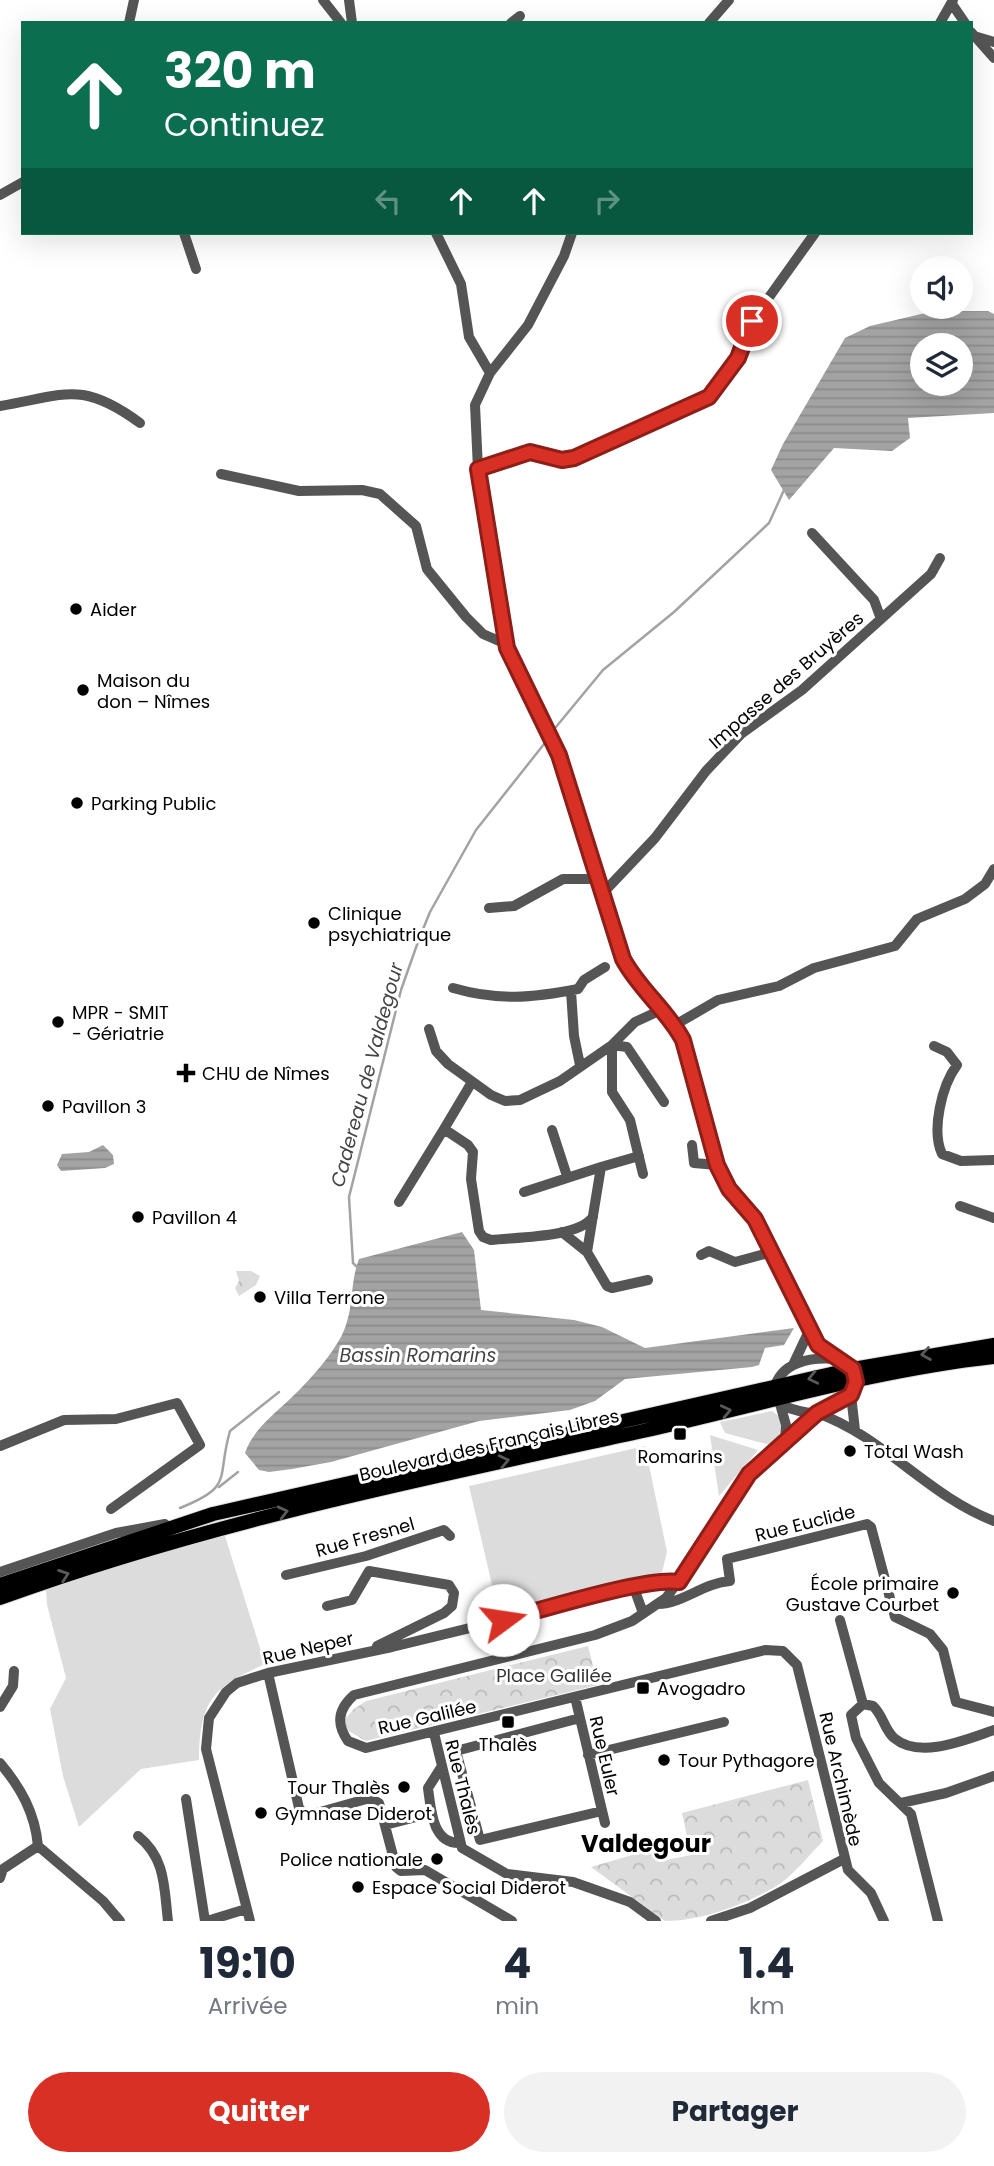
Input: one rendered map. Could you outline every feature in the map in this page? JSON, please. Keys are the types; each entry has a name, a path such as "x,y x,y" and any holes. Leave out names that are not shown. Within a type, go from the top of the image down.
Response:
{"main road":[{"name":"Boulevard des Français Libres","path":"853,1382 994,1345"},
{"name":"Boulevard des Français Libres","path":"0,1585 213,1514 853,1382 994,1357"},
{"name":"Boulevard des Français Libres","path":"0,1598 113,1558 200,1533 777,1398"}],"street":[{"path":"129,21 134,0"},
{"path":"323,0 339,21"},
{"path":"349,0 352,21"},
{"path":"711,21 729,0"},
{"path":"941,21 952,2 964,21"},
{"path":"973,34 994,42"},
{"path":"973,34 994,58"},
{"path":"0,195 21,183"},
{"path":"185,235 196,269"},
{"path":"437,235 461,284 469,337 490,373"},
{"path":"571,235 564,256 528,325 490,373 475,405 478,469 506,627 503,643 551,735 623,959 631,975 675,1025 690,1057 717,1165 729,1189 755,1219 809,1331 818,1345 835,1359 853,1382 855,1430"},
{"path":"478,469 530,452 562,460 574,458 709,397 738,358 752,321 814,235"},
{"path":"0,406 69,392 92,395 140,423"},
{"path":"221,474 299,491 362,490 380,494 416,526 427,569 466,617 483,634 503,643"},
{"path":"812,533 874,600 881,619"},
{"name":"Impasse des Bruyères","path":"603,894 655,838 706,771 741,734 802,691 931,574 940,558"},
{"path":"675,1025 718,1000 779,986 814,968 895,946 917,919 965,899 985,884 994,869"},
{"path":"489,908 514,906 563,879 597,879"},
{"path":"453,988 502,999 570,991 578,989 584,980 605,967"},
{"path":"570,991 573,1036 580,1065"},
{"path":"429,1029 436,1051 448,1064 505,1101 520,1100 560,1081 612,1045 635,1022 661,1010"},
{"path":"612,1045 626,1046 664,1102"},
{"path":"612,1045 612,1092 630,1120 643,1174"},
{"path":"934,1046 947,1052 957,1065 947,1084 940,1120 937,1138 942,1154 961,1161 994,1160"},
{"path":"399,1202 472,1082"},
{"path":"444,1129 468,1145 472,1152 471,1179 479,1231 484,1237 491,1240 562,1232 583,1227 593,1217"},
{"path":"552,1130 567,1176"},
{"path":"692,1145 694,1163 717,1165"},
{"path":"524,1192 567,1176 639,1156"},
{"path":"587,1252 601,1167"},
{"path":"960,1206 994,1218"},
{"path":"562,1232 587,1252 607,1286 612,1288 648,1280"},
{"path":"701,1255 709,1251 735,1262 772,1252"},
{"path":"785,1439 786,1425 777,1398 809,1331"},
{"path":"793,1365 811,1359 835,1359"},
{"path":"679,1582 749,1474 785,1439 853,1382"},
{"path":"777,1398 855,1430 950,1500 994,1521"},
{"path":"0,1446 64,1420 116,1419 177,1403 200,1445 111,1509"},
{"path":"0,1572 116,1533 213,1514"},
{"name":"Rue Euclide","path":"657,1604 671,1604 714,1582 730,1581 727,1559 867,1524 871,1527 895,1617 930,1634 943,1650 956,1702 994,1712"},
{"name":"Rue Fresnel","path":"286,1575 366,1556 444,1530 450,1536"},
{"path":"327,1606 352,1601 369,1571 366,1556"},
{"path":"367,1651 444,1613 452,1606 454,1593 449,1585 369,1571"},
{"name":"Rue Neper","path":"250,1921 206,1749 206,1727 213,1708 237,1683 268,1673 634,1588 670,1581 679,1582"},
{"name":"Rue Galilée","path":"679,1582 657,1604 595,1636 354,1695 340,1711 343,1734 356,1746 366,1748 765,1650 783,1651"},
{"path":"634,1588 643,1613"},
{"path":"840,1620 863,1704 880,1712 894,1738 914,1746 938,1746 994,1730"},
{"name":"Rue Archimède","path":"711,1921 750,1908 844,1858 797,1665 783,1651"},
{"path":"0,1707 13,1686 13,1671"},
{"path":"268,1673 299,1808 306,1815 370,1798 380,1803 396,1867 401,1871 425,1870 512,1921"},
{"name":"Rue Euler","path":"575,1697 605,1823"},
{"name":"Rue Archimède","path":"863,1704 851,1715 856,1738 879,1783 901,1803"},
{"path":"580,1718 456,1751 480,1840 602,1811"},
{"path":"588,1755 724,1722"},
{"name":"Rue Thalès","path":"434,1733 459,1843 507,1874 573,1882 630,1902 656,1921"},
{"path":"0,1763 22,1789 36,1829 38,1846 103,1901 120,1921"},
{"path":"442,1766 428,1788 432,1813 438,1834 451,1843 459,1843"},
{"path":"938,1921 911,1814 901,1803 946,1793 994,1776"},
{"path":"186,1799 206,1921 246,1909"},
{"path":"385,1825 432,1813"},
{"path":"138,1836 151,1846 162,1866 168,1921"},
{"path":"1,1872 38,1846"},
{"path":"844,1858 848,1870 880,1907 884,1921"}],"green space":[{"path":"236,1271 251,1271 260,1276 256,1285 239,1296 235,1288 239,1281"},
{"path":"772,1411 781,1418 781,1422 778,1437 770,1445 725,1433 720,1422"},
{"path":"710,1435 758,1450 719,1496"},
{"path":"645,1446 667,1552 662,1572 499,1615 469,1486"},
{"path":"225,1536 265,1664 232,1681 212,1698 202,1723 199,1760 141,1769 79,1827 63,1776 50,1709 66,1678 47,1605 46,1589 176,1547"},
{"name":"Place Galilée","path":"588,1646 598,1685 366,1741 347,1730 345,1719 366,1701"},
{"path":"808,1780 823,1841 782,1882 736,1906 693,1918 665,1921 591,1867 663,1846 666,1860 691,1855 682,1813"}],"water":[{"path":"973,311 988,311 994,314 994,413 908,418 910,438 892,451 834,448 789,500 771,470 783,444 845,338 870,326 910,317 910,319 973,319"},
{"path":"103,1145 113,1155 114,1164 105,1168 61,1171 57,1165 62,1154 89,1152"},
{"name":"Bassin Romarins","path":"462,1232 474,1250 481,1310 574,1320 602,1327 645,1348 794,1328 784,1345 765,1348 759,1365 752,1367 625,1379 595,1401 570,1410 479,1421 331,1462 269,1472 259,1470 245,1453 249,1444 266,1422 313,1376 341,1337 348,1317 359,1259"}],"waterway":[{"name":"Cadereau de Valdegour","path":"551,733 603,670 674,612 769,523 784,490"},
{"name":"Cadereau de Valdegour","path":"359,1269 353,1263 349,1197 401,990 419,939 430,912 476,830 548,739"},
{"name":"Cadereau de Valdegour","path":"180,1508 216,1487 223,1471 230,1431 279,1392"},
{"name":"Cadereau de Valdegour","path":"219,1487 238,1472"}],"place":[{"name":"Aider","path":"76,609"},
{"name":"Maison du don – Nîmes","path":"83,690"},
{"name":"Parking Public","path":"77,803"},
{"name":"Clinique psychiatrique","path":"314,923"},
{"name":"MPR - SMIT - Gériatrie","path":"58,1022"},
{"name":"CHU de Nîmes","path":"186,1073"},
{"name":"Pavillon 3","path":"48,1106"},
{"name":"Pavillon 4","path":"138,1217"},
{"name":"Villa Terrone","path":"260,1297"},
{"name":"Romarins","path":"680,1434"},
{"name":"Total Wash","path":"850,1451"},
{"name":"École primaire Gustave Courbet","path":"953,1593"},
{"name":"Avogadro","path":"643,1688"},
{"name":"Thalès","path":"508,1722"},
{"name":"Tour Pythagore","path":"664,1760"},
{"name":"Tour Thalès","path":"404,1787"},
{"name":"Gymnase Diderot","path":"261,1813"},
{"name":"Police nationale","path":"437,1859"},
{"name":"Espace Social Diderot","path":"358,1887"}],"district":[{"name":"Valdegour","path":"646,1843"}],"route":[{"path":"503,1620 634,1588 670,1581 679,1582 749,1474 817,1413 851,1395 856,1382 853,1369 818,1345 755,1219 729,1189 717,1165 690,1057 683,1040 675,1025 631,975 623,959 559,755 534,698 513,664 507,648 506,627 492,562 478,469 530,452 562,460 574,458 691,408 709,397 727,374 738,358 752,321"}]}
